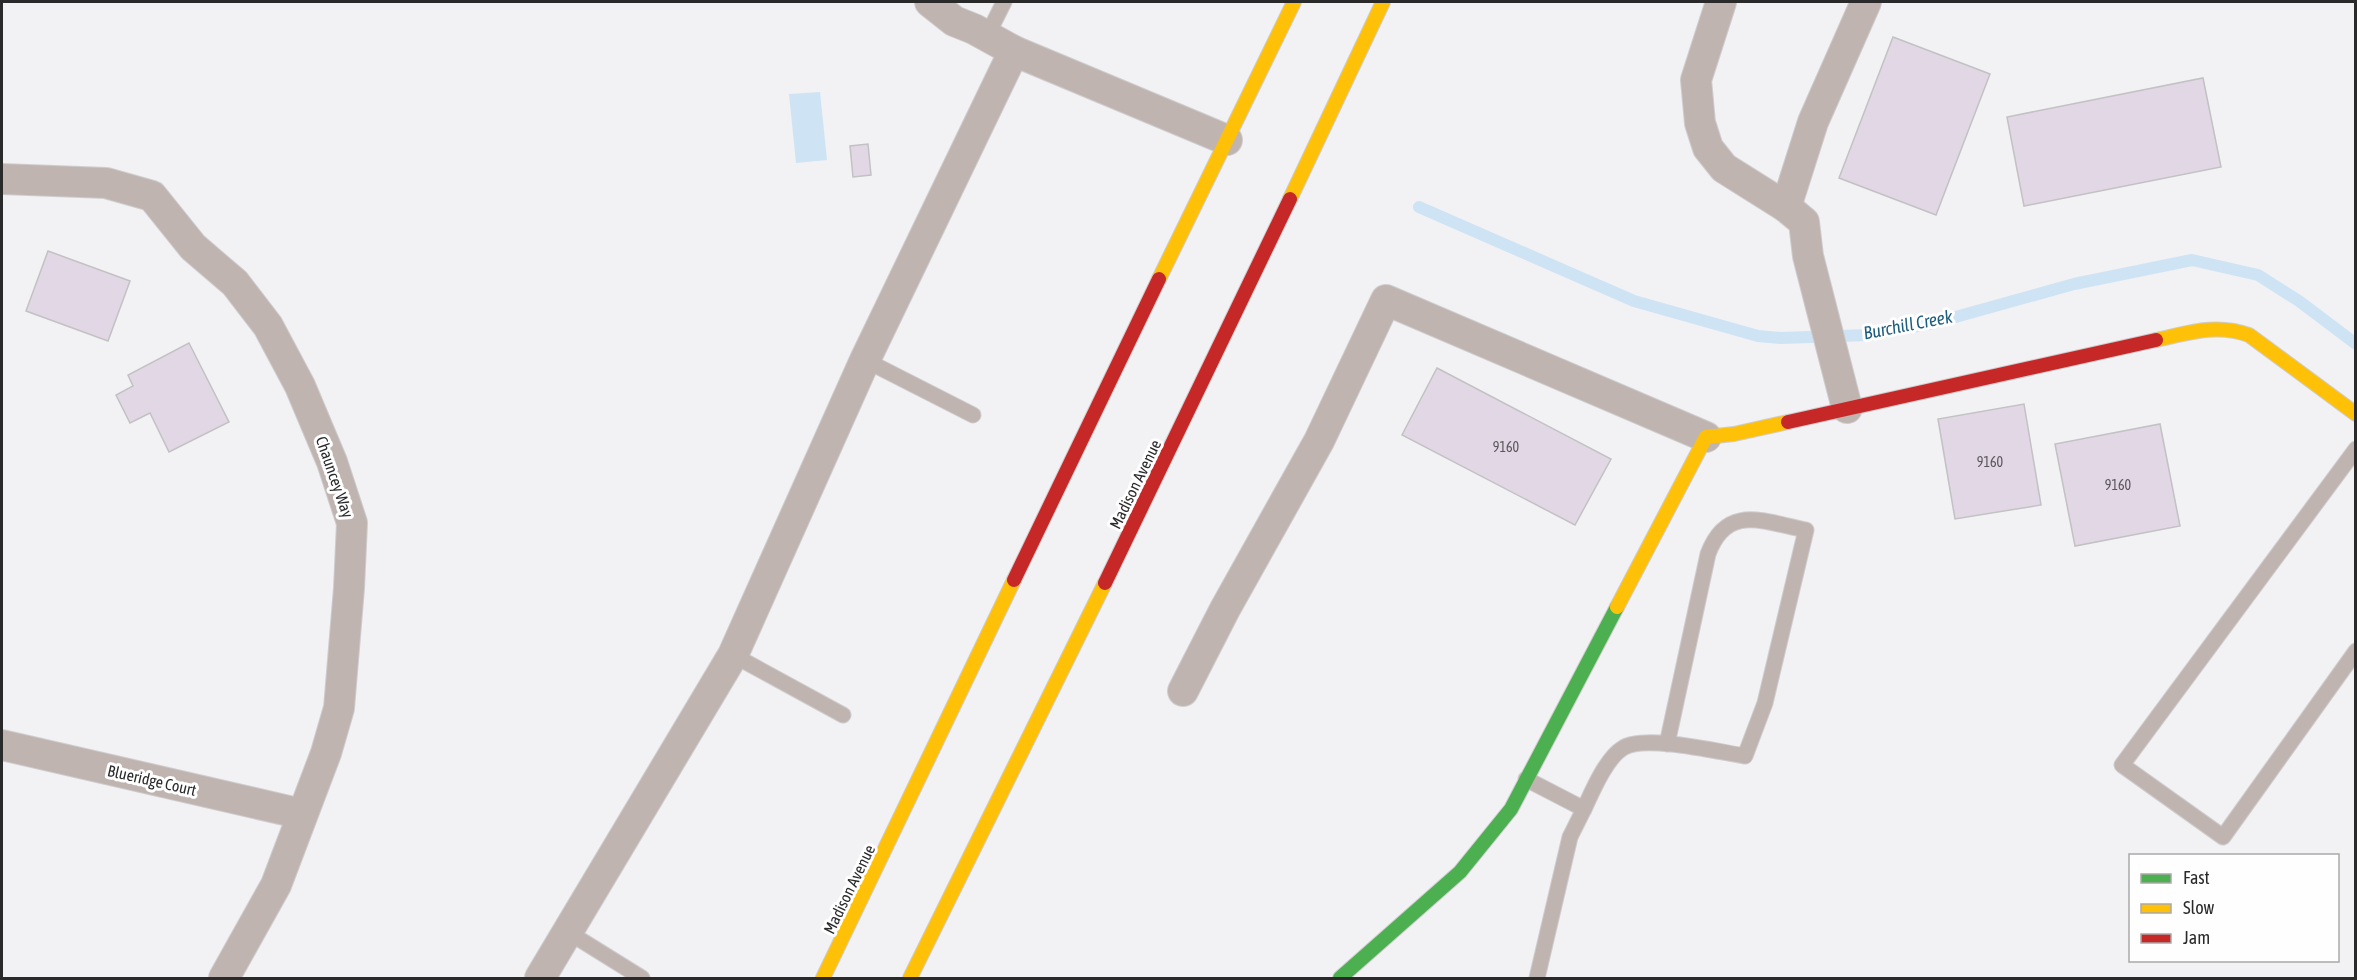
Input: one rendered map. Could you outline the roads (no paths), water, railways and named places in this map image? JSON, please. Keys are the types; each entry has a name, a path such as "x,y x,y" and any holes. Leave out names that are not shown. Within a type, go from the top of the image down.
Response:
{"main road":[{"name":"Madison Avenue","path":"823,978 1294,2"},
{"name":"Madison Avenue","path":"910,978 1167,456 1383,2"},
{"path":"1340,978 1460,872 1511,810 1706,437 1734,434 2211,328 2233,329 2249,335 2355,414"}],"street":[{"path":"930,2 954,21 1014,51 1227,140"},
{"path":"1721,2 1696,80 1700,123 1708,148 1724,168 1786,207 1804,222 1808,256 1847,408"},
{"path":"1786,207 1813,123 1866,2"},
{"path":"540,978 733,654 866,360 1014,51"},
{"name":"Chauncey Way","path":"2,179 106,183 152,196 193,247 235,283 268,326 300,386 332,462 352,523 339,708 326,753 276,885 224,978"},
{"path":"1183,691 1225,609 1319,441 1386,300 1706,437"},
{"name":"Blueridge Court","path":"2,745 302,814"}],"lane":[{"path":"987,36 1004,2"},
{"path":"866,360 973,415"},
{"path":"2355,449 2122,765 2223,837 2355,651"},
{"path":"1537,978 1570,837 1611,760 1623,747 1644,742 1745,756 1765,703 1806,530 1750,519 1725,526 1713,539 1666,744"},
{"path":"733,654 843,715"},
{"path":"1527,780 1584,809"},
{"path":"568,932 642,978"}],"water":[{"path":"820,92 827,160 796,163 789,94"}],"waterway":[{"name":"Burchill Creek","path":"1419,207 1634,301 1758,336 1781,338 1868,335 1934,323 2074,284 2192,260 2258,275 2299,301 2356,344"}]}
